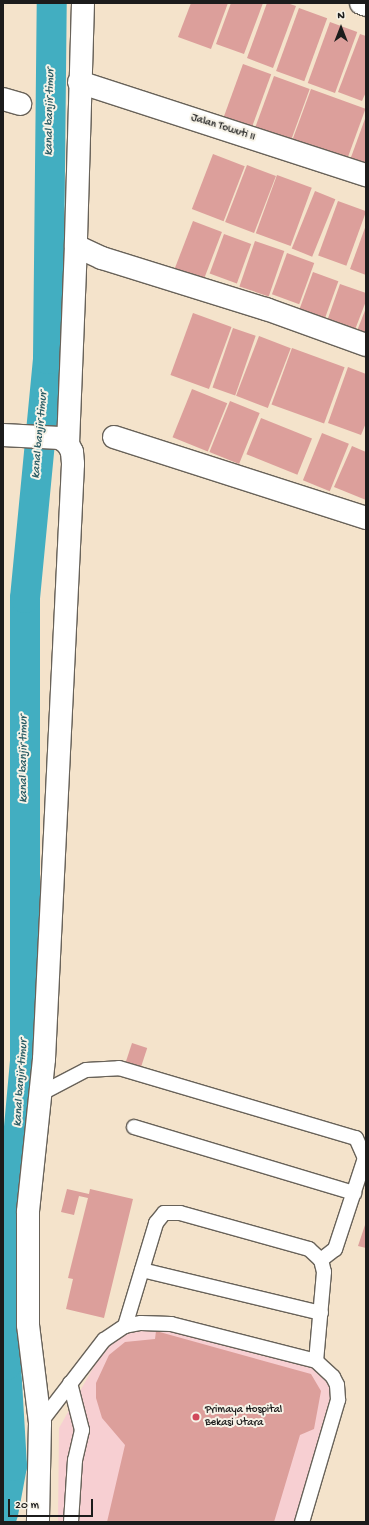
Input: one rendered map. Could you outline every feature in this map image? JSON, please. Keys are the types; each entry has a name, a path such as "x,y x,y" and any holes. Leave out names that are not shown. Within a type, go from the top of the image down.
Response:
{"street":[{"path":"38,1522 40,1423 28,1325 28,1212 40,1094 73,490 72,452 64,441 76,246 83,3"},
{"path":"361,3 366,5"},
{"name":"Jalan Towuti II","path":"80,82 366,175"},
{"path":"76,246 102,258 266,309 366,345"},
{"path":"3,435 64,441"},
{"path":"114,437 366,518"}],"lane":[{"path":"40,1094 86,1070 119,1068 356,1138 365,1158 335,1248 321,1260"},
{"path":"134,1127 354,1193"},
{"path":"125,1326 156,1223 164,1213 180,1213 309,1249 321,1260 324,1272 316,1361"},
{"path":"142,1270 321,1313"},
{"path":"40,1423 104,1340 125,1326 141,1323 171,1324 316,1361 333,1377 337,1384 338,1400 302,1522"},
{"path":"70,1383 82,1430 75,1460 71,1522"}],"shaded area":[{"name":"Primaya Hospital Bekasi Utara","path":"140,1327 170,1329 315,1366 327,1381 331,1392 330,1406 294,1522 58,1522 59,1428 105,1347 124,1332"}],"building":[{"path":"191,3 228,3 211,49 178,37"},
{"path":"231,3 263,3 244,54 216,44"},
{"path":"267,3 287,3 296,6 273,68 247,58"},
{"path":"299,8 327,18 304,81 276,71"},
{"path":"330,22 357,32 335,93 308,83"},
{"path":"360,34 366,36 366,92 362,101 338,92"},
{"path":"243,64 271,74 251,130 223,119"},
{"path":"274,76 310,89 291,142 255,129"},
{"path":"311,89 366,109 346,161 292,142"},
{"path":"366,116 366,166 350,160"},
{"path":"213,154 245,166 224,221 192,209"},
{"path":"247,165 276,176 254,233 225,222"},
{"path":"277,175 312,188 291,246 256,233"},
{"path":"315,191 335,199 312,257 292,248"},
{"path":"338,201 366,211 346,266 318,256"},
{"path":"193,221 222,232 203,281 174,270"},
{"path":"366,225 366,275 350,269"},
{"path":"224,234 251,244 237,283 210,273"},
{"path":"255,241 284,251 269,296 239,286"},
{"path":"287,253 314,263 299,304 272,294"},
{"path":"313,272 338,281 324,322 298,312"},
{"path":"340,284 366,293 366,301 353,335 326,324"},
{"path":"366,308 366,340 355,336"},
{"path":"193,313 232,327 209,389 170,375"},
{"path":"233,328 256,336 235,395 212,388"},
{"path":"259,336 291,348 268,408 236,396"},
{"path":"292,348 345,367 324,424 271,404"},
{"path":"348,367 366,374 366,423 361,435 328,423"},
{"path":"192,389 227,403 208,451 173,437"},
{"path":"230,401 260,413 239,464 209,452"},
{"path":"261,418 312,439 297,475 246,454"},
{"path":"322,433 349,444 330,491 303,480"},
{"path":"352,446 366,452 366,500 334,487"},
{"path":"132,1043 147,1048 140,1071 125,1066"},
{"path":"67,1189 89,1194 90,1189 133,1199 104,1318 66,1309 73,1279 68,1278 88,1198 79,1196 74,1215 61,1212"},
{"path":"366,1222 366,1248 358,1246"},
{"name":"Primaya Hospital Bekasi Utara","path":"156,1331 311,1374 321,1391 314,1429 300,1435 274,1522 107,1522 125,1445 102,1418 96,1398 96,1383 109,1355 125,1342 155,1339"}],"waterway":[{"name":"kanal banjir timur","path":"3,1514 12,1466 6,1365 11,1215 25,1062 25,598 48,359 52,3"}],"place":[{"name":"Primaya Hospital Bekasi Utara","path":"196,1417"}]}
